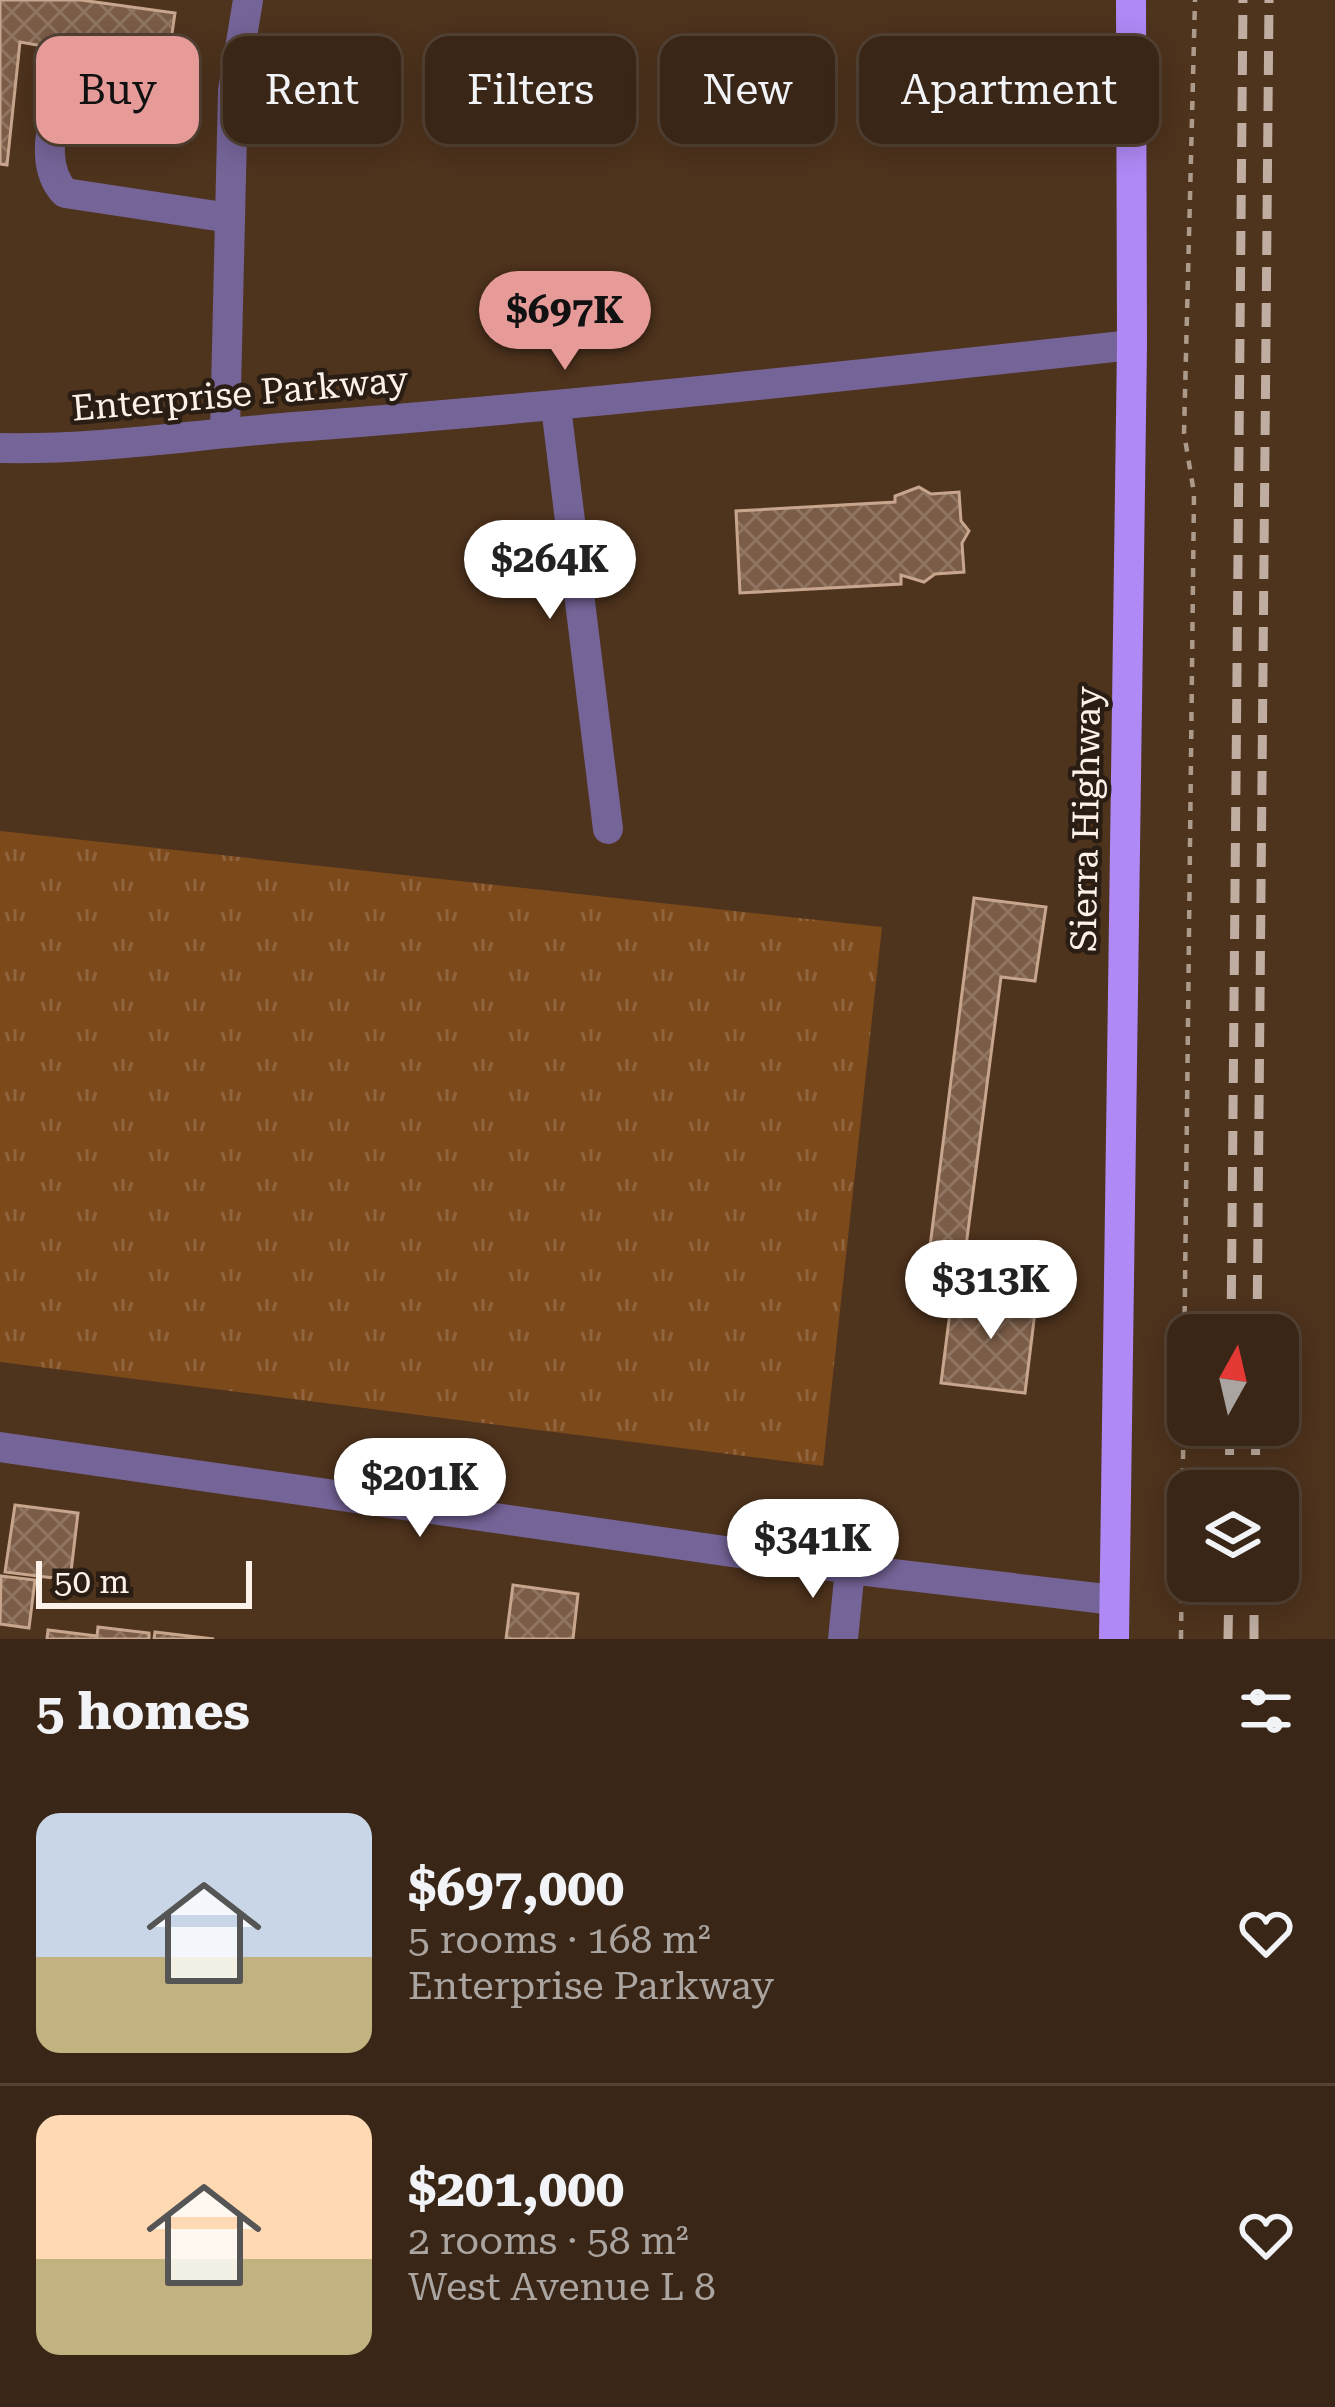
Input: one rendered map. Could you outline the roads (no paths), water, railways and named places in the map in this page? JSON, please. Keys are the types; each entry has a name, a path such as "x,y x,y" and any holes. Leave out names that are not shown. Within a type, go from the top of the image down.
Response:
{"main road":[{"name":"Sierra Highway","path":"1114,1639 1132,345 1131,0"}],"street":[{"path":"225,432 233,91 248,0"},
{"path":"53,144 50,166 65,193 230,218"},
{"name":"Enterprise Parkway","path":"0,448 94,450 225,432 556,407 1132,345"},
{"path":"556,407 608,829"},
{"path":"0,1447 850,1569 1114,1600"},
{"path":"843,1639 850,1569"}],"railway":[{"path":"1231,1314 1243,0"},
{"path":"1257,1314 1269,0"},
{"path":"1229,1470 1230,1446"},
{"path":"1255,1470 1256,1446"},
{"path":"1228,1639 1229,1602"},
{"path":"1254,1602 1254,1639"}]}
